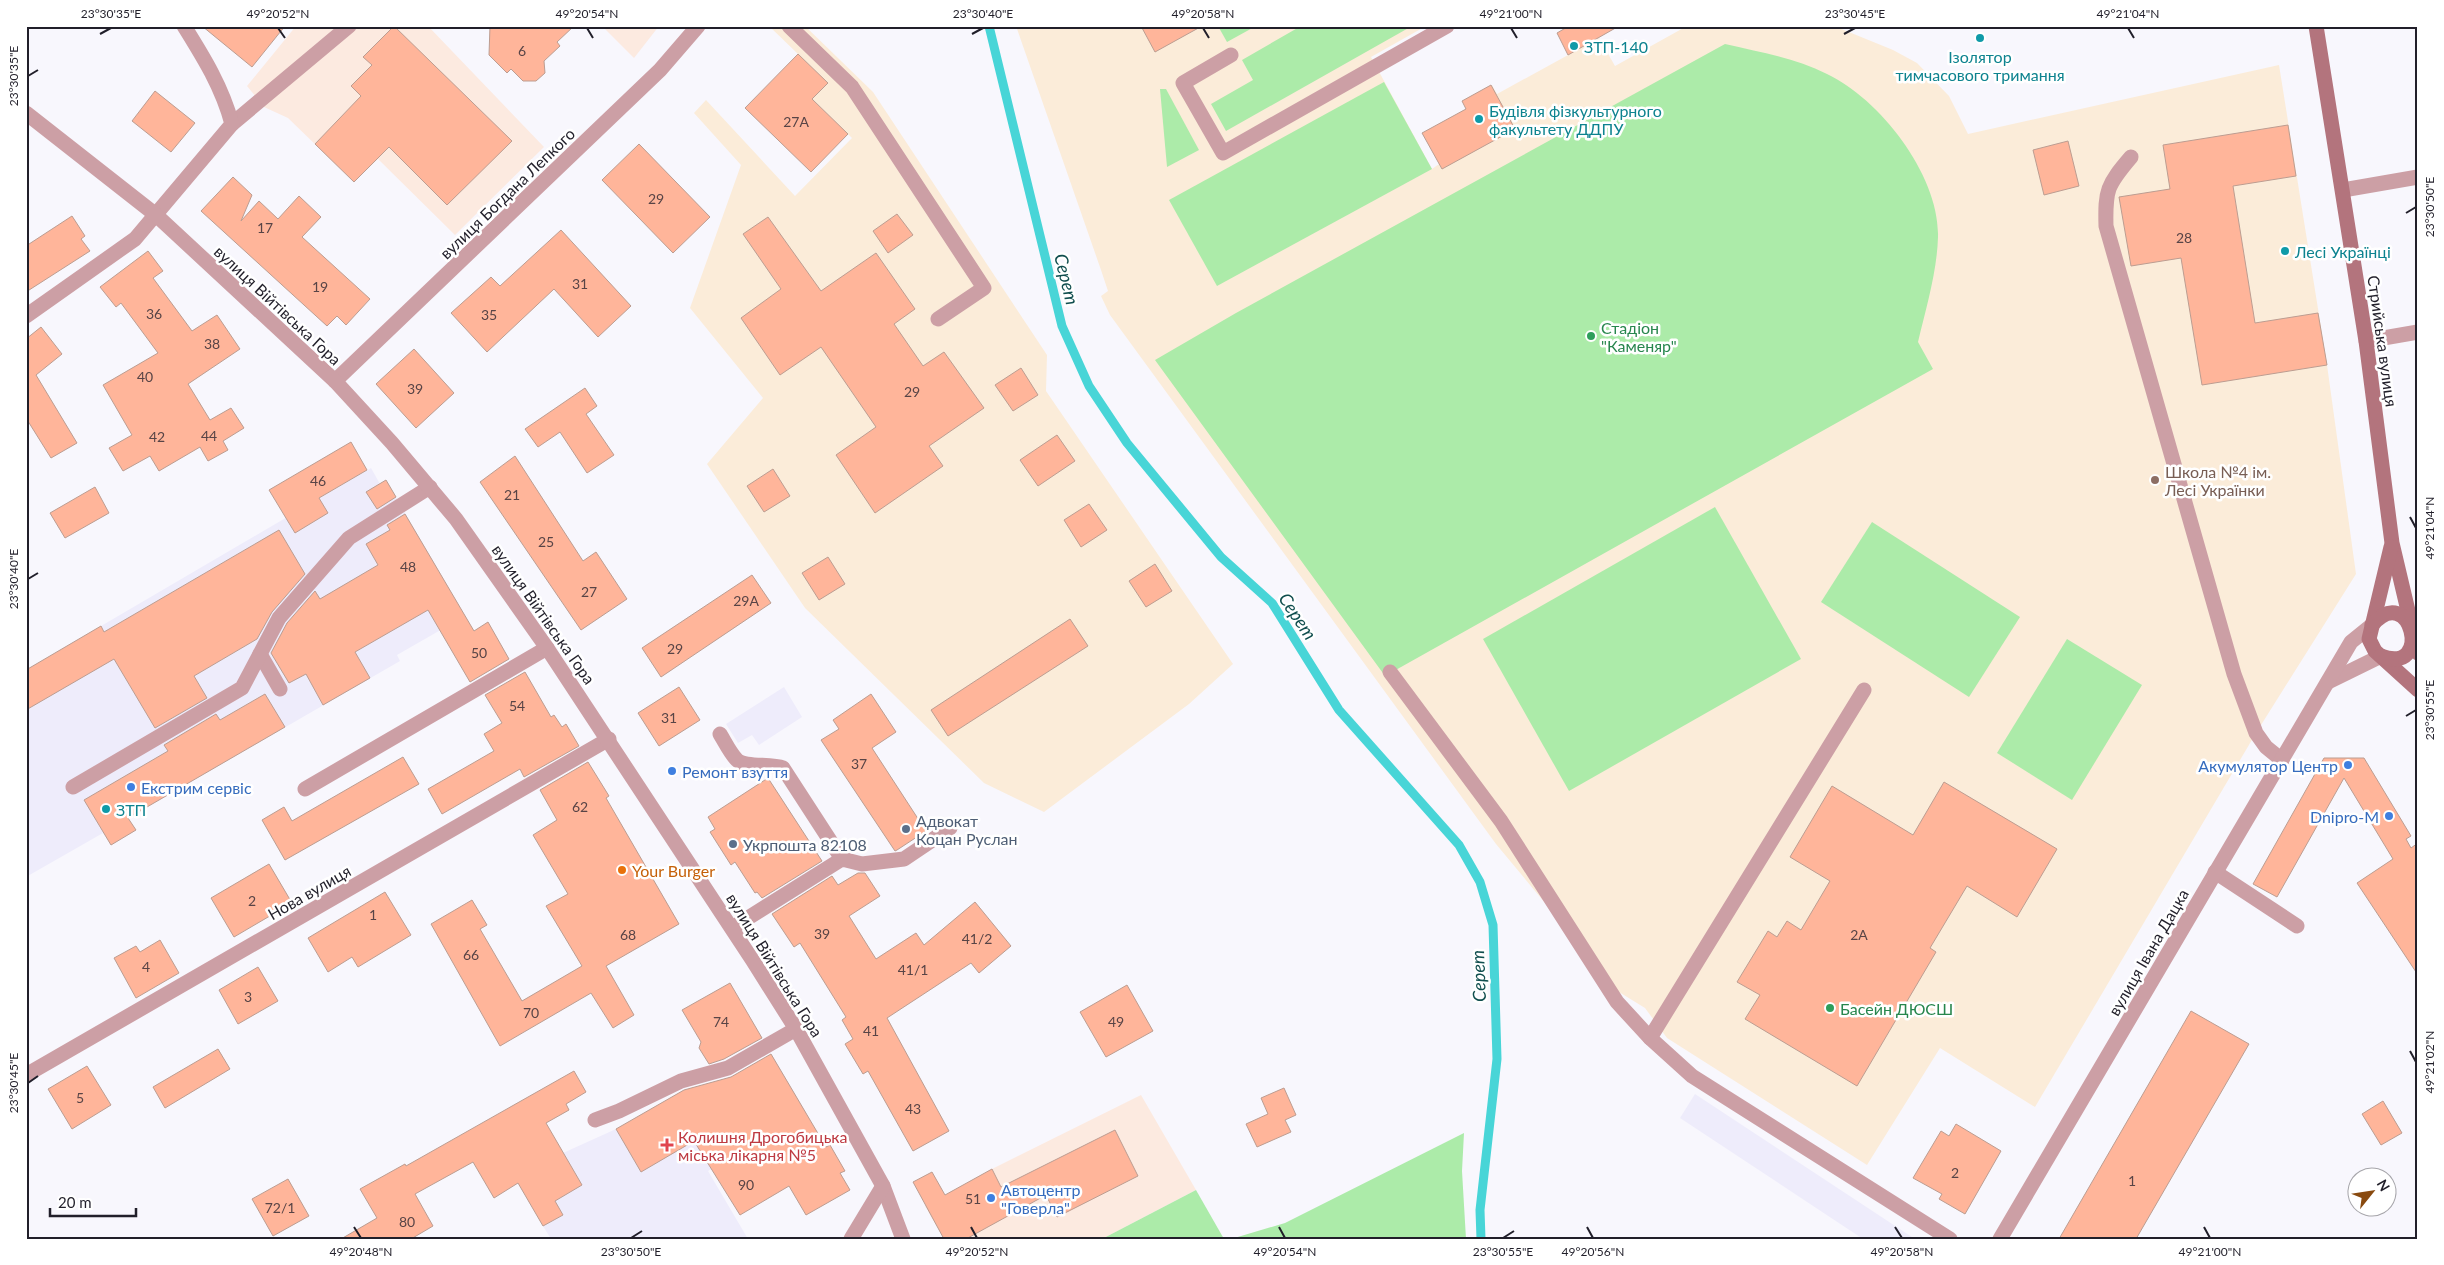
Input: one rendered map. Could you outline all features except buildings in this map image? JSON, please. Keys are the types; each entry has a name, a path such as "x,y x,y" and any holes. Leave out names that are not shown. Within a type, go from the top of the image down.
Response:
{"main road":[{"name":"Стрийська вулиця","path":"2316,26 2366,341 2392,543 2418,653"},
{"name":"Стрийська вулиця","path":"2392,543 2369,639 2375,651 2418,690"},
{"path":"2372,625 2381,616 2395,614 2406,620 2413,631 2412,643 2406,653 2394,658 2381,656"}],"street":[{"path":"184,26 213,73 224,96 232,124"},
{"path":"26,316 135,239 232,124 349,26"},
{"name":"вулиця Богдана Лепкого","path":"335,381 660,70 698,26"},
{"path":"789,26 852,87 984,288 938,319"},
{"path":"1232,55 1183,83 1222,153 1447,26"},
{"name":"вулиця Війтівська Гора","path":"26,113 156,215 335,381 392,442 430,487 492,569 547,648 732,928 796,1029 883,1186 903,1239"},
{"path":"2131,157 2113,178 2105,196 2106,226 2234,674 2256,734 2266,747 2282,760"},
{"path":"2343,190 2418,177"},
{"path":"2366,341 2418,332"},
{"path":"73,786 242,688 279,618 349,538 430,487"},
{"name":"вулиця Івана Дацка","path":"2000,1239 2352,642 2372,625"},
{"path":"304,789 547,648"},
{"path":"260,654 280,689"},
{"path":"2328,682 2381,656"},
{"path":"1390,672 1501,821 1617,1002 1650,1038 1692,1076 1950,1239"},
{"path":"1650,1038 1864,690"},
{"path":"720,734 738,761 744,764 776,765 783,768 842,859 862,864 904,859 950,828"},
{"name":"Нова вулиця","path":"26,1075 609,740"},
{"path":"732,928 842,859"},
{"path":"2215,872 2297,926"},
{"path":"595,1120 619,1111 681,1081 728,1068 796,1029"},
{"path":"851,1239 883,1186"}],"shaded area":[{"path":"296,26 428,26 544,147 455,235 378,159 354,182 288,118 264,107 247,86"},
{"path":"602,26 659,26 634,58"},
{"path":"769,26 805,26 873,92 1047,355 1046,391 1233,664 1189,704 1044,812 984,783 805,608 707,464 763,398 690,308 741,165 694,113 706,100 795,196 852,138 812,99 828,83"},
{"path":"1016,26 1426,26 1371,57 1432,169 1439,164 1423,133 1466,109 1462,101 1492,85 1497,94 1599,38 1615,66 1687,26 1832,26 1844,30 1893,50 1917,63 1949,96 1968,134 2279,65 2327,365 2356,574 2256,733 2035,1107 1940,1048 1867,1165 1667,1038 1645,1008 1619,992 1496,844 1110,315 1101,296 1108,291"},
{"path":"371,468 380,484 386,480 465,616 397,655 400,661 128,818 136,830 111,845 103,833 26,877 26,670"},
{"path":"784,687 802,717 759,745 752,735 738,743 726,724"},
{"name":"Колишня Дрогобицька міська лікарня №5","path":"772,1055 807,1114 708,1171 748,1239 551,1239 543,1226 562,1215 535,1169 563,1153 616,1129 684,1090 692,1102"},
{"path":"1695,1094 1915,1239 1863,1239 1680,1118"},
{"path":"1141,1095 1196,1190 1102,1239 944,1239 925,1206 992,1169"}],"green space":[{"path":"1218,26 1256,26 1227,42"},
{"path":"1301,26 1412,26 1226,131 1211,104 1253,80 1242,60"},
{"path":"1725,44 1815,68 1847,86 1867,101 1886,120 1918,165 1929,189 1936,214 1938,237 1931,290 1918,342 1933,369 1385,676 1155,360 1236,313"},
{"path":"1384,82 1432,169 1217,286 1169,200"},
{"path":"1160,89 1166,89 1199,150 1167,167"},
{"path":"1715,507 1801,659 1569,791 1483,639"},
{"path":"1872,522 2020,617 1969,697 1821,602"},
{"path":"2067,639 2142,685 2072,800 1997,753"},
{"path":"1464,1133 1462,1171 1466,1239 1231,1239 1285,1223"},
{"path":"1196,1190 1224,1239 1102,1239"}],"waterway":[{"name":"Серет","path":"989,26 1062,326 1089,386 1127,443 1221,557 1272,603 1339,710 1459,845 1480,882 1493,925 1497,1059 1480,1210 1481,1239"}],"place":[{"name":"Ізолятор тимчасового тримання","path":"1980,38"},
{"name":"ЗТП-140","path":"1574,46"},
{"name":"Будівля фізкультурного факультету ДДПУ","path":"1479,119"},
{"name":"Лесі Українці","path":"2285,251"},
{"name":"Стадіон \"Каменяр\"","path":"1591,336"},
{"name":"Школа №4 ім. Лесі Українки","path":"2155,480"},
{"name":"Акумулятор Центр","path":"2348,765"},
{"name":"Ремонт взуття","path":"672,771"},
{"name":"Екстрим сервіс","path":"131,787"},
{"name":"ЗТП","path":"106,809"},
{"name":"Dnipro-M","path":"2389,816"},
{"name":"Адвокат Коцан Руслан","path":"906,829"},
{"name":"Укрпошта 82108","path":"733,844"},
{"name":"Your Burger","path":"622,870"},
{"name":"Басейн ДЮСШ","path":"1830,1008"},
{"name":"Колишня Дрогобицька міська лікарня №5","path":"667,1145"},
{"name":"Автоцентр \"Говерла\"","path":"991,1198"}]}
